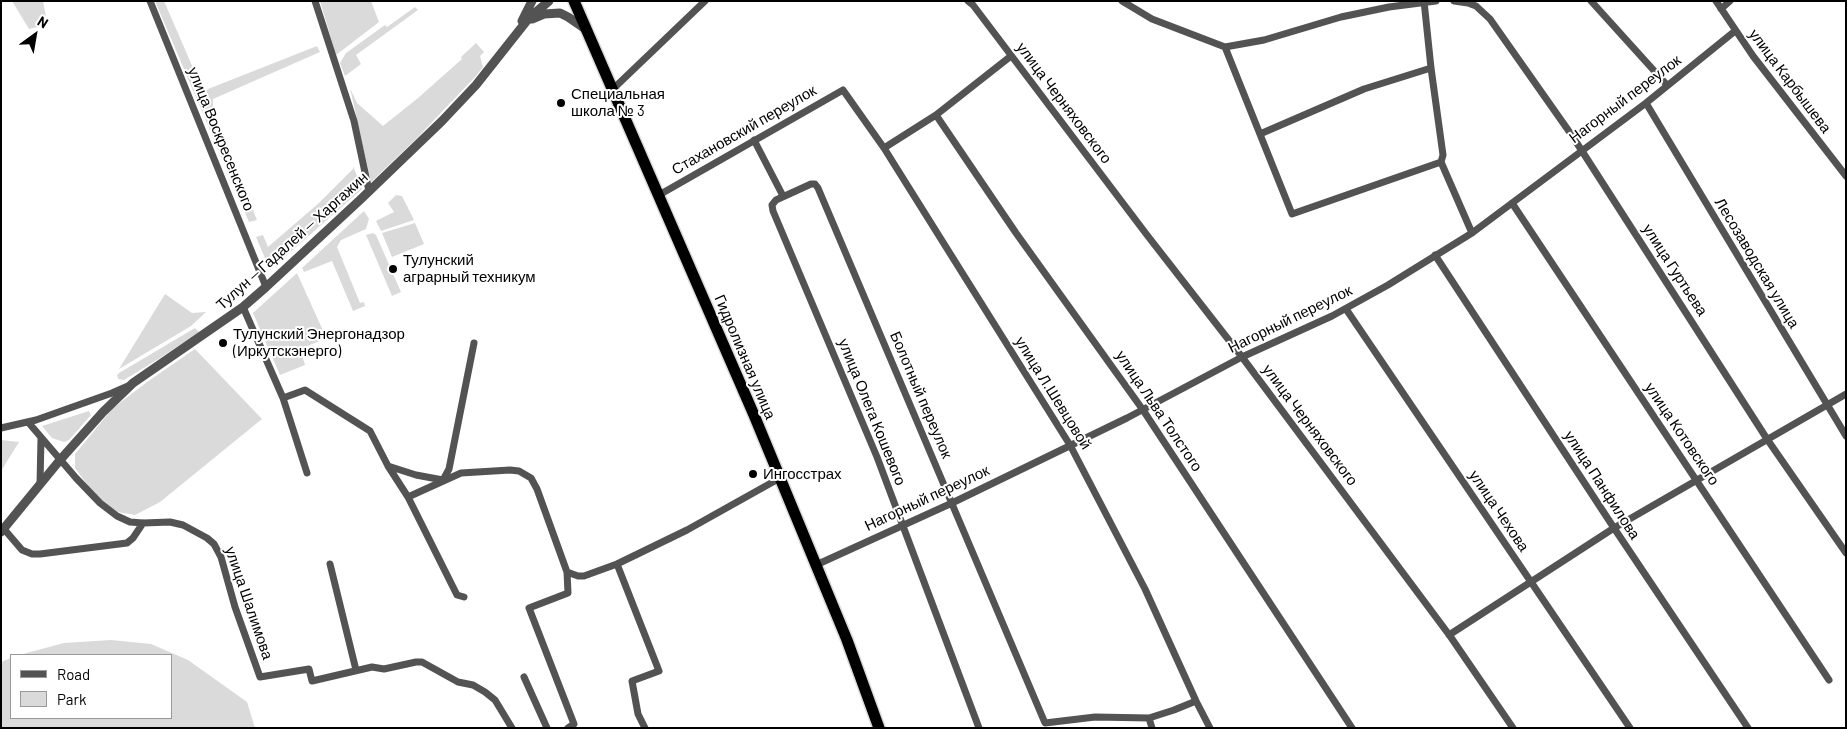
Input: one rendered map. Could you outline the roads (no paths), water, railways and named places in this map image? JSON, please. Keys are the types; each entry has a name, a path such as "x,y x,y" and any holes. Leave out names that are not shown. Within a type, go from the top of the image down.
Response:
{"highway":[{"name":"Гидролизная улица","path":"574,1 780,478 847,640 878,728"}],"street":[{"name":"улица Воскресенского","path":"150,1 266,287"},
{"path":"315,1 354,121 369,191"},
{"path":"511,40 532,1"},
{"name":"Тулун — Гадалей — Харгажин","path":"3,530 102,412 133,383 243,307 266,287 442,121 476,85 534,12 549,1"},
{"path":"613,89 705,1"},
{"name":"улица Черняховского","path":"968,1 973,5 1242,357 1449,635 1513,728"},
{"path":"1122,1 1152,18 1225,47 1264,40 1341,17 1390,7 1436,1"},
{"name":"улица Гуртьева","path":"1454,1 1476,6 1490,19 1581,150 1767,439 1846,553"},
{"path":"1591,1 1667,85"},
{"name":"улица Карбышева","path":"1716,1 1735,31 1846,176"},
{"path":"1721,10 1730,1"},
{"path":"1424,2 1443,155 1441,162 1472,233"},
{"path":"522,27 533,18 552,12 568,17 587,30"},
{"name":"Нагорный переулок","path":"816,565 952,503 1142,410 1242,357 1346,309 1472,233 1646,103 1735,31"},
{"path":"1225,47 1292,214 1441,162"},
{"path":"884,148 936,115 1011,56"},
{"path":"1260,134 1364,89 1431,68"},
{"name":"Стахановский переулок","path":"659,195 844,90"},
{"name":"улица Л.Шевцовой","path":"844,90 884,148 1070,445 1145,589 1210,728"},
{"name":"Лесозаводская улица","path":"1646,103 1846,436"},
{"name":"улица Льва Толстого","path":"936,115 1016,234 1142,410 1352,728"},
{"path":"754,140 783,196"},
{"name":"Болотный переулок","path":"783,196 811,184 815,184 818,188 1045,723 1095,717 1149,718"},
{"name":"улица Олега Кошевого","path":"783,196 774,202 773,211 873,448 979,728"},
{"name":"улица Котовского","path":"1512,203 1829,680"},
{"name":"улица Панфилова","path":"1435,255 1748,728"},
{"path":"243,307 284,398 307,473"},
{"name":"улица Чехова","path":"1346,309 1630,728"},
{"path":"443,480 448,469 474,343"},
{"path":"1,428 28,422 112,393 133,383"},
{"path":"284,398 305,390 331,408 366,427 408,497 458,595 464,597"},
{"path":"1449,635 1614,528 1846,394"},
{"name":"улица Шалимова","path":"28,422 60,460 110,512 125,521 143,523 170,522 183,525 214,544 221,557 235,607 260,676 309,669 312,681 356,670"},
{"path":"40,484 41,438"},
{"path":"388,466 416,475 443,480"},
{"path":"408,497 461,473 500,470 519,471 530,478 537,489 567,572 568,593 529,608 574,724 568,728"},
{"path":"567,572 584,576 617,564 687,530 780,478"},
{"path":"3,530 22,550 32,554 40,554 127,543 133,538 143,523"},
{"path":"330,564 356,670 372,667 384,669 416,662 427,664 453,680 472,685 496,700 512,728"},
{"path":"617,564 658,671 632,681 638,714 645,728"},
{"path":"524,677 547,728"},
{"path":"1152,728 1149,718 1196,701"}],"place":[{"name":"Специальная школа № 3","path":"561,103"},
{"name":"Тулунский аграрный техникум","path":"393,269"},
{"name":"Тулунский Энергонадзор (Иркутскэнерго)","path":"223,343"},
{"name":"Ингосстрах","path":"753,474"}]}
